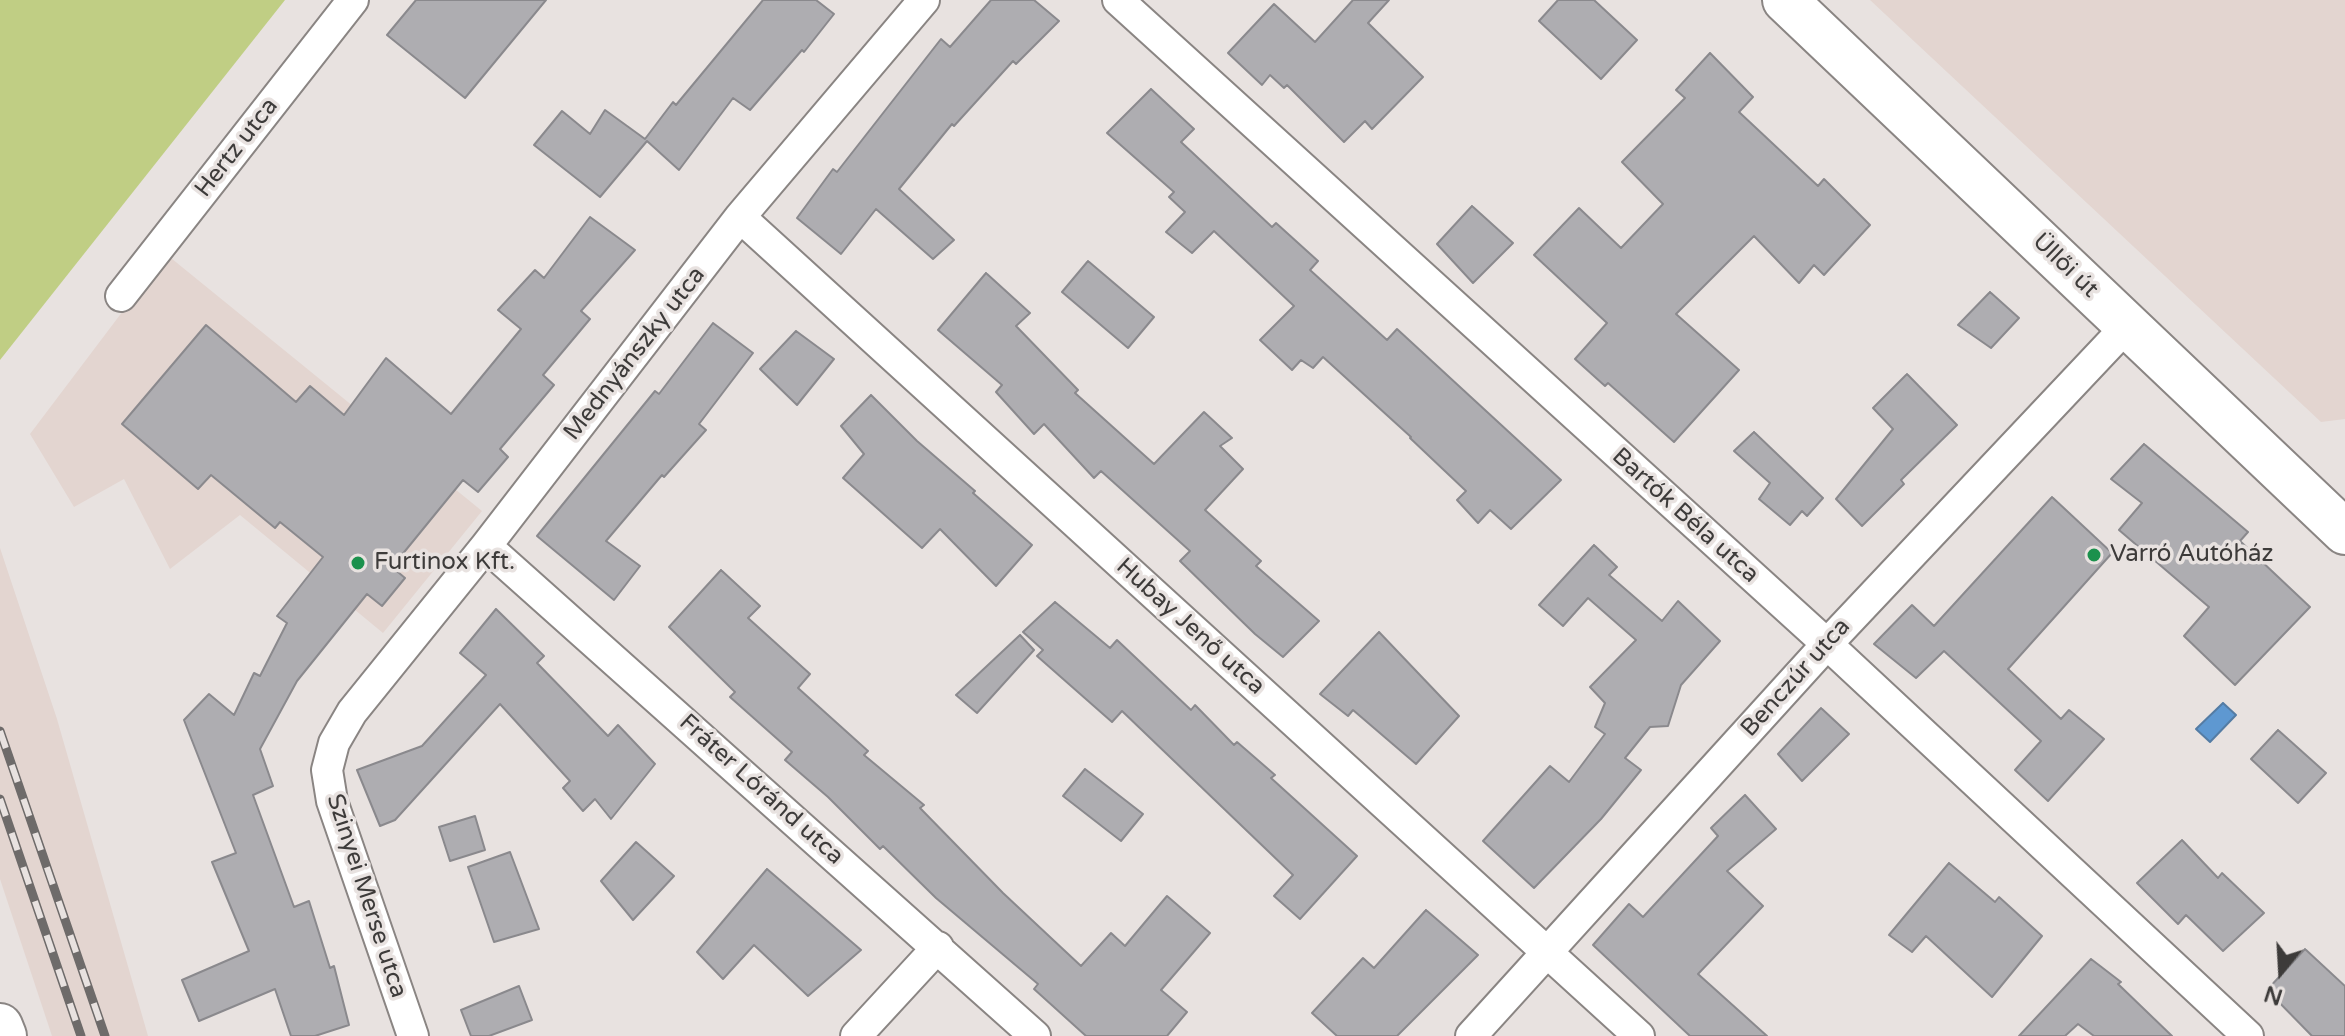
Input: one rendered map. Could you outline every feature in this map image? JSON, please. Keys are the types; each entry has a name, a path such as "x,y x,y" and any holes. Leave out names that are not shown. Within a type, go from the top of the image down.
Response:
{"main road":[{"name":"Üllői út","path":"1785,0 2345,532"},
{"path":"0,1026 4,1036"}],"street":[{"name":"Hertz utca","path":"121,296 353,0"},
{"name":"Mednyánszky utca","path":"352,712 486,546 740,217 924,0"},
{"name":"Bartók Béla utca","path":"1118,0 1827,644 2248,1036"},
{"name":"Hubay Jenő utca","path":"740,217 1639,1036"},
{"name":"Benczúr utca","path":"1471,1036 1827,644 2127,326"},
{"name":"Fráter Lóránd utca","path":"486,546 1035,1036"},
{"name":"Szinyei Merse utca","path":"352,712 334,743 327,770 332,801 413,1036"},
{"path":"856,1036 938,947"}],"shaded area":[{"path":"1870,0 2345,0 2345,419 2321,422"},
{"name":"Furtinox Kft.","path":"166,254 482,511 383,633 240,515 170,569 124,479 74,507 30,434"},
{"path":"0,548 57,719 148,1036 52,1036 0,879"}],"green space":[{"path":"0,0 285,0 0,360"}],"water":[{"path":"2223,703 2236,715 2210,742 2196,729"}],"building":[{"path":"416,0 546,0 465,98 387,35"},
{"path":"763,0 816,0 834,14 804,52 802,50 750,110 733,98 679,170 647,141 600,197 534,145 562,111 590,134 605,110 645,139 673,102 676,105"},
{"path":"991,0 1034,0 1059,21 1016,64 1013,61 954,126 952,124 899,189 954,240 933,259 876,209 841,254 797,218 833,169 837,172 941,39 950,47"},
{"path":"1353,0 1389,0 1368,23 1423,77 1372,129 1365,121 1344,142 1287,85 1284,88 1270,75 1262,85 1228,53 1274,4 1315,42"},
{"path":"1558,0 1594,0 1637,40 1601,79 1539,21"},
{"path":"1710,53 1753,97 1739,112 1818,186 1824,179 1870,225 1824,275 1814,265 1799,283 1754,236 1676,314 1739,370 1674,442 1608,383 1605,386 1575,359 1607,323 1534,255 1579,208 1621,248 1663,204 1622,162 1685,98 1676,90"},
{"path":"1151,89 1194,129 1181,142 1272,227 1276,223 1318,261 1310,270 1387,340 1397,329 1561,480 1511,529 1490,510 1478,523 1457,500 1466,491 1323,357 1313,368 1301,360 1292,370 1260,340 1294,306 1214,231 1192,253 1166,232 1185,212 1169,197 1174,192 1107,133"},
{"path":"1472,206 1513,243 1473,283 1437,244"},
{"path":"590,217 635,250 581,311 590,319 543,375 554,385 500,449 508,457 478,492 463,480 392,567 405,578 382,606 367,594 297,681 260,749 273,786 253,795 294,907 309,901 330,968 334,966 349,1025 315,1036 291,1036 275,989 199,1021 182,980 249,951 212,862 236,853 184,720 209,694 234,715 254,673 260,676 287,623 277,616 323,557 280,522 275,528 211,475 198,489 122,424 206,325 296,402 310,386 344,415 386,358 451,414 521,329 498,310 535,270 544,278"},
{"path":"1088,261 1154,317 1128,348 1062,292"},
{"path":"986,273 1030,313 1016,326 1078,390 1075,393 1154,464 1204,412 1232,438 1220,446 1243,469 1205,510 1261,561 1256,566 1319,621 1283,657 1180,561 1190,551 1101,471 1094,478 1044,424 1034,434 996,392 1002,385 938,330"},
{"path":"1990,292 2019,318 1991,348 1958,325"},
{"path":"713,323 753,353 699,424 706,430 664,477 662,475 606,541 640,566 614,600 537,536 655,391 659,394"},
{"path":"796,331 834,359 797,405 760,369"},
{"path":"1907,374 1957,425 1901,480 1904,484 1862,526 1836,499 1893,429 1873,408"},
{"path":"871,395 1032,545 996,586 940,529 922,548 843,478 864,454 841,426"},
{"path":"1754,432 1823,498 1807,516 1802,511 1790,525 1759,499 1770,483 1734,451"},
{"path":"2144,444 2248,532 2240,541 2310,607 2235,685 2184,636 2209,607 2119,530 2142,503 2111,479"},
{"path":"2052,497 2112,553 2008,669 2061,719 2069,710 2104,739 2048,801 2015,770 2041,741 1944,651 1916,678 1874,644 1912,605 1934,626"},
{"path":"1594,545 1617,567 1609,575 1662,621 1678,601 1720,641 1681,685 1668,726 1650,727 1625,758 1641,770 1601,819 1534,888 1483,841 1550,766 1569,782 1605,734 1595,727 1605,703 1590,687 1636,640 1588,598 1563,626 1539,605"},
{"path":"721,570 760,606 748,618 810,674 798,688 868,751 864,755 924,805 920,808 1003,893 1081,966 1111,933 1125,946 1167,896 1210,933 1161,990 1187,1012 1167,1036 1086,1036 1034,989 1038,984 936,898 883,846 880,849 785,760 792,752 730,697 735,692 669,627"},
{"path":"1055,602 1110,648 1117,640 1191,710 1195,705 1234,745 1237,742 1275,775 1271,778 1357,856 1300,919 1274,896 1293,875 1122,711 1112,722 1037,656 1043,650 1023,632"},
{"path":"496,609 544,656 537,663 608,736 618,725 655,764 611,819 595,799 583,811 563,788 570,781 500,704 395,820 380,826 357,770 422,746 486,675 460,653"},
{"path":"1379,632 1459,716 1416,764 1353,710 1348,716 1320,694"},
{"path":"1020,635 1034,650 977,713 956,695"},
{"path":"1821,708 1849,734 1802,781 1778,754"},
{"path":"2278,730 2326,773 2298,803 2251,759"},
{"path":"1085,769 1143,814 1121,841 1063,796"},
{"path":"1745,795 1776,829 1727,871 1763,906 1698,974 1767,1036 1690,1036 1593,945 1629,904 1643,917 1718,836 1711,828"},
{"path":"475,816 485,850 450,861 439,827"},
{"path":"2182,840 2218,878 2222,873 2264,913 2223,951 2186,915 2178,924 2137,883"},
{"path":"636,842 674,876 633,920 601,881"},
{"path":"510,852 539,929 494,942 468,867"},
{"path":"1949,863 1995,902 1999,897 2042,936 1992,997 1926,936 1912,952 1889,935"},
{"path":"767,869 861,950 808,996 754,945 723,979 697,952"},
{"path":"1426,910 1478,955 1397,1036 1337,1036 1312,1013 1363,958 1374,968"},
{"path":"2305,949 2345,986 2345,1036 2312,1036 2267,990"},
{"path":"2091,959 2121,982 2118,984 2172,1036 2094,1036 2078,1024 2065,1036 2019,1036"},
{"path":"519,986 532,1020 489,1036 471,1036 461,1010"}],"railway":[{"path":"0,731 105,1036"},
{"path":"0,799 81,1036"}],"place":[{"name":"Varró Autóház","path":"2094,555"},
{"name":"Furtinox Kft.","path":"358,563"}]}
